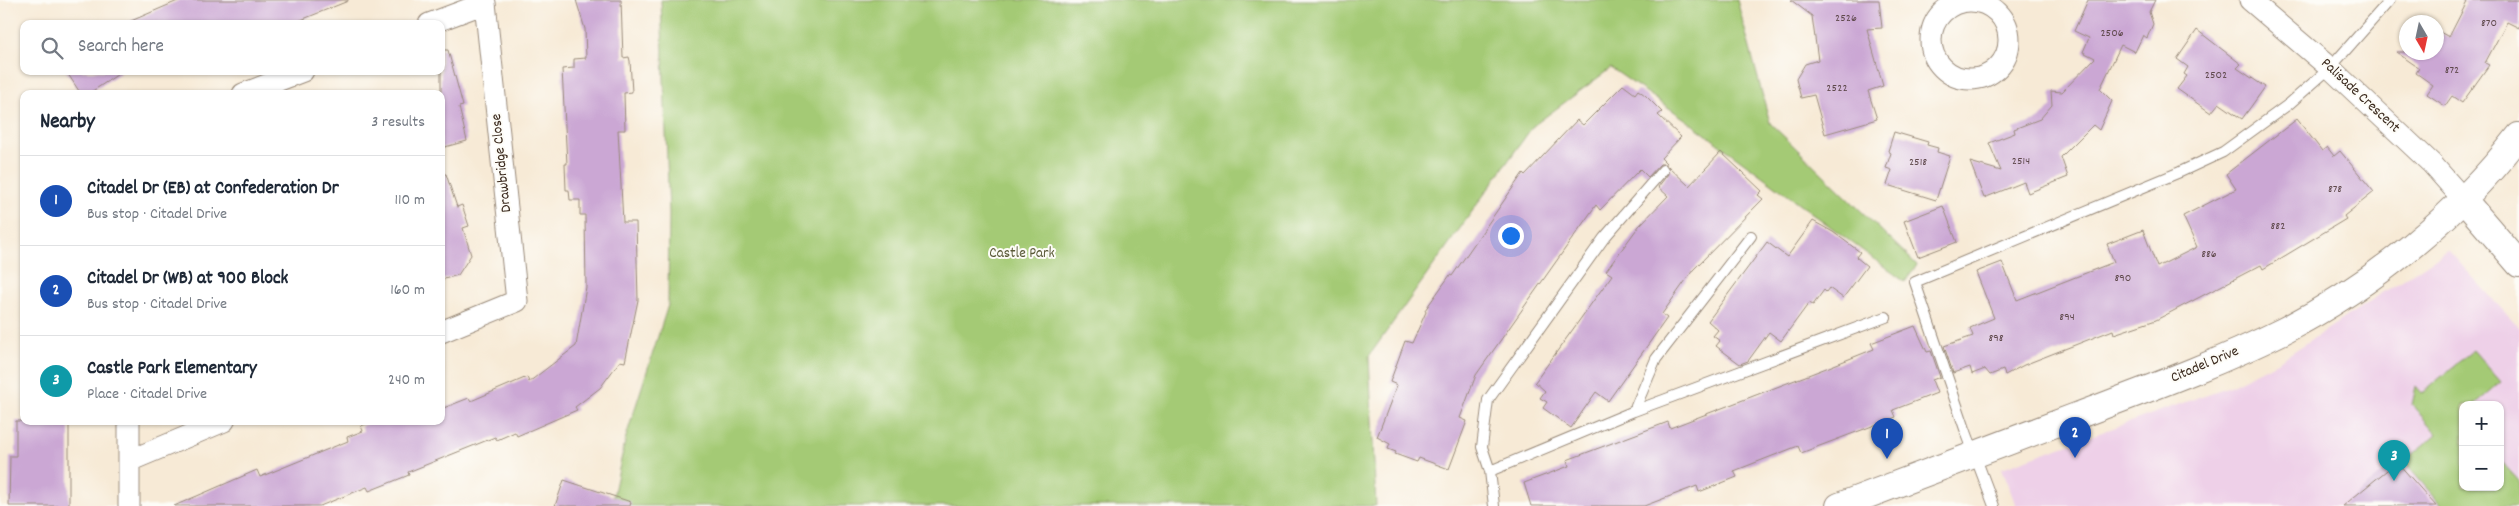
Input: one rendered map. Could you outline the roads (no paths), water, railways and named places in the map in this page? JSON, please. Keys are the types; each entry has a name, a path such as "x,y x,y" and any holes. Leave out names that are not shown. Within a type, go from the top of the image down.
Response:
{"street":[{"name":"Palisade Crescent","path":"2250,0 2330,68 2432,164 2463,199"},
{"name":"Drawbridge Close","path":"440,20 485,3 516,301 445,330"},
{"path":"253,90 293,75"},
{"name":"Citadel Drive","path":"1838,506 2191,373 2284,330 2345,294 2417,242 2484,179 2519,136"},
{"path":"2463,199 2519,264"},
{"path":"129,425 129,506"},
{"path":"129,461 214,425"}],"lane":[{"path":"1994,506 1974,455 1915,282 2171,176 2223,152 2259,128 2330,68 2390,0"},
{"path":"1494,506 1490,471 1482,446 1488,400 1604,238 1664,170"},
{"path":"1634,411 1656,358 1751,236"},
{"path":"1490,471 1634,411 1886,317"}],"place":[{"name":"Citadel Dr (WB) at 900 Block","path":"2075,458"},
{"name":"Citadel Dr (EB) at Confederation Dr","path":"1887,459"},
{"name":"Castle Park Elementary","path":"2394,481"}],"park label":[{"name":"Castle Park","path":"1022,254"}]}
